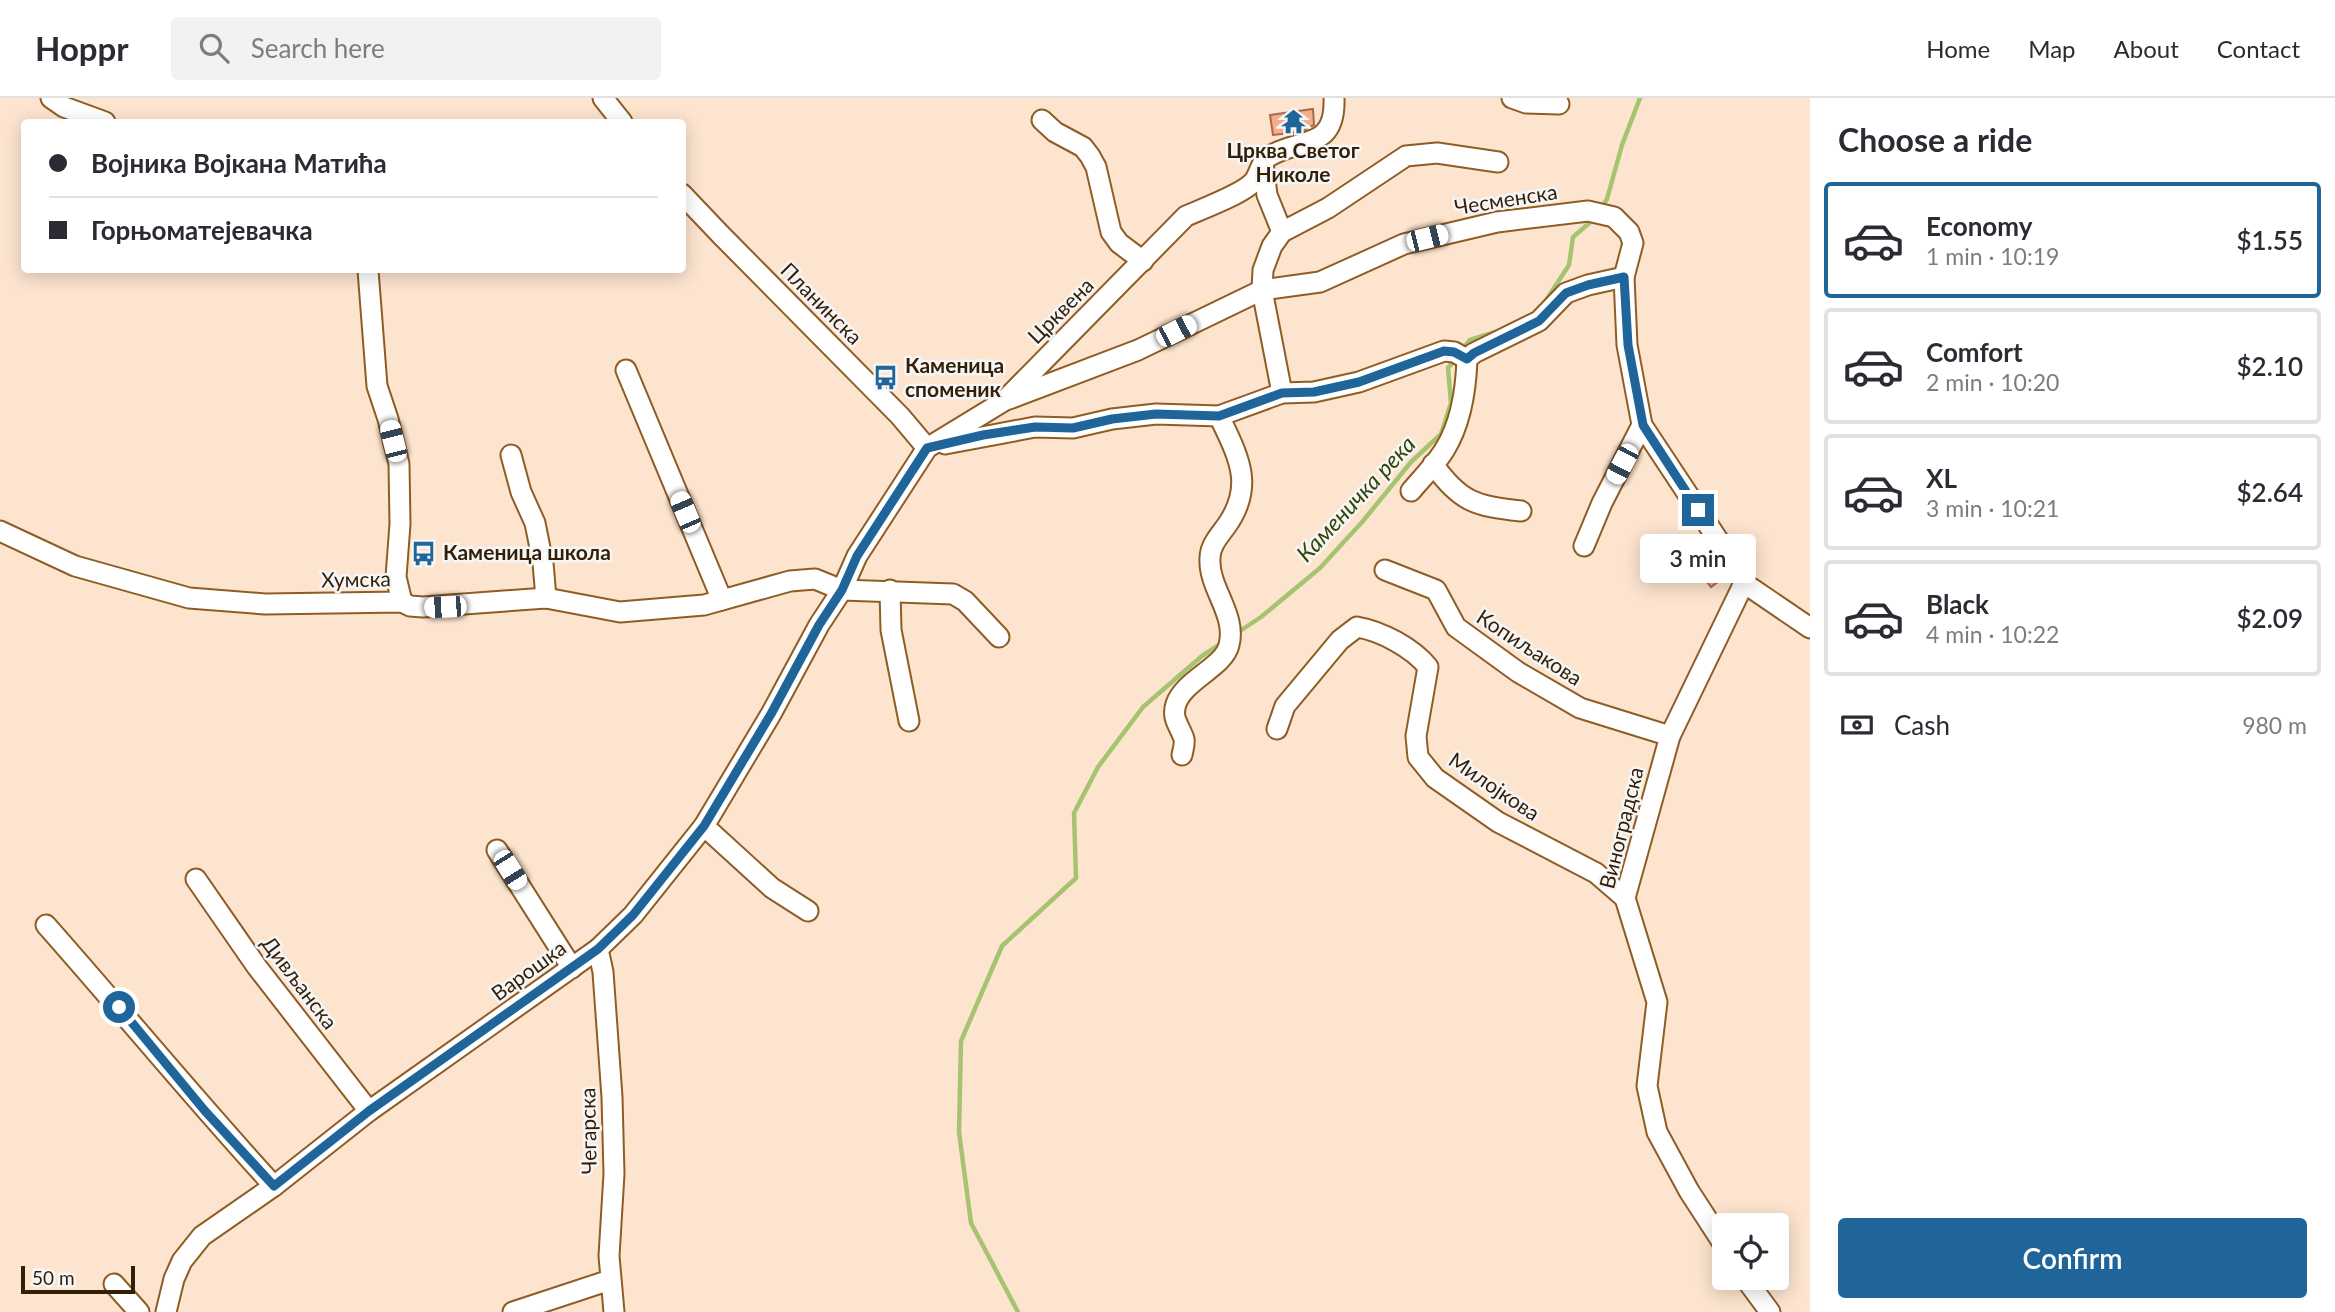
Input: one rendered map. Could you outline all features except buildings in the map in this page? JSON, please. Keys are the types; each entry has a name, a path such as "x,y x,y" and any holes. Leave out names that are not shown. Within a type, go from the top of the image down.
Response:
{"street":[{"path":"51,98 64,107 97,119"},
{"path":"603,98 620,119"},
{"name":"Црквена","path":"842,590 857,556 927,448 1004,401 1186,216 1223,200 1254,182 1269,157 1314,141 1328,130 1334,113 1335,98"},
{"path":"1512,98 1526,103 1559,104"},
{"path":"1042,120 1055,132 1083,147 1090,156 1096,167 1111,232 1119,243 1143,261"},
{"path":"1282,393 1262,290 1262,270 1272,246 1282,232 1328,208 1406,156 1437,153 1498,162"},
{"path":"1263,163 1267,195 1282,232"},
{"name":"Планинска","path":"686,198 900,415 927,448"},
{"name":"Чесменска","path":"1004,401 1138,350 1262,290 1320,282 1404,244 1496,222 1588,211 1614,217 1629,232 1633,243 1624,277"},
{"path":"368,273 377,386 399,464 400,524 396,577 402,601"},
{"path":"1411,491 1445,448 1457,420 1466,383 1467,359 1539,321 1566,293 1624,277 1628,345 1643,425 1744,583 1810,628"},
{"path":"927,448 1035,427 1073,428 1112,419 1156,414 1219,416 1282,393 1314,392 1359,382 1444,351 1454,352 1467,359"},
{"path":"626,370 722,600"},
{"path":"1182,755 1185,741 1174,720 1175,706 1182,691 1229,648 1229,621 1209,560 1211,548 1235,513 1244,486 1239,457 1219,416"},
{"path":"1584,546 1602,503 1643,425"},
{"path":"511,455 521,492 536,523 546,598"},
{"path":"1433,464 1449,486 1466,498 1485,507 1521,511"},
{"name":"Хумска","path":"0,531 75,566 189,598 265,604 402,601 410,606 423,607 546,598 620,612 704,605 790,581 815,579 842,590 953,594 965,601 999,637"},
{"name":"Копиљакова","path":"1385,570 1436,590 1456,627 1518,672 1580,708 1670,736"},
{"name":"Виноградска","path":"1712,1226 1657,1132 1647,1086 1657,1002 1625,898 1670,736 1744,583"},
{"name":"Варошка","path":"166,1312 174,1279 189,1250 202,1236 274,1186 369,1111 598,949 633,915 704,826 771,714 819,625 842,590"},
{"path":"890,590 891,630 909,721"},
{"name":"Милојкова","path":"1277,729 1284,706 1340,640 1357,627 1370,629 1421,658 1428,667 1416,736 1418,757 1435,778 1498,822 1596,873 1625,898"},
{"path":"704,826 772,888 808,911"},
{"path":"497,850 572,968"},
{"name":"Дивљанска","path":"195,879 257,967 369,1111"},
{"path":"46,925 155,1048 205,1111 274,1186"},
{"name":"Чегарска","path":"598,949 603,972 612,1097 614,1174 609,1256 614,1312"},
{"path":"513,1312 610,1280"},
{"path":"114,1284 139,1312"},
{"path":"1754,1290 1770,1312"}],"waterway":[{"name":"Каменичка река","path":"1601,209 1607,199 1622,145 1640,98"},
{"name":"Каменичка река","path":"1543,305 1569,265 1573,237 1594,219"},
{"name":"Каменичка река","path":"1462,350 1470,340 1495,332"},
{"name":"Каменичка река","path":"1237,633 1261,617 1320,568 1411,462 1441,434 1451,403 1448,368 1455,359"},
{"name":"Каменичка река","path":"1018,1312 971,1223 959,1132 961,1041 1002,946 1076,878 1074,813 1098,767 1143,707 1202,656 1222,643"}],"place":[{"name":"Црква Светог Николе","path":"1293,122"},
{"name":"Каменица споменик","path":"885,378"},
{"name":"Каменица школа","path":"423,553"}],"route":[{"path":"119,1007 205,1111 274,1186 369,1111 527,1002 598,949 633,915 704,826 771,714 819,625 842,590 857,556 927,448 1035,427 1073,428 1112,419 1156,414 1219,416 1282,393 1314,392 1359,382 1444,351 1454,352 1467,359 1539,321 1566,293 1624,277 1628,345 1643,425 1698,510"}]}
